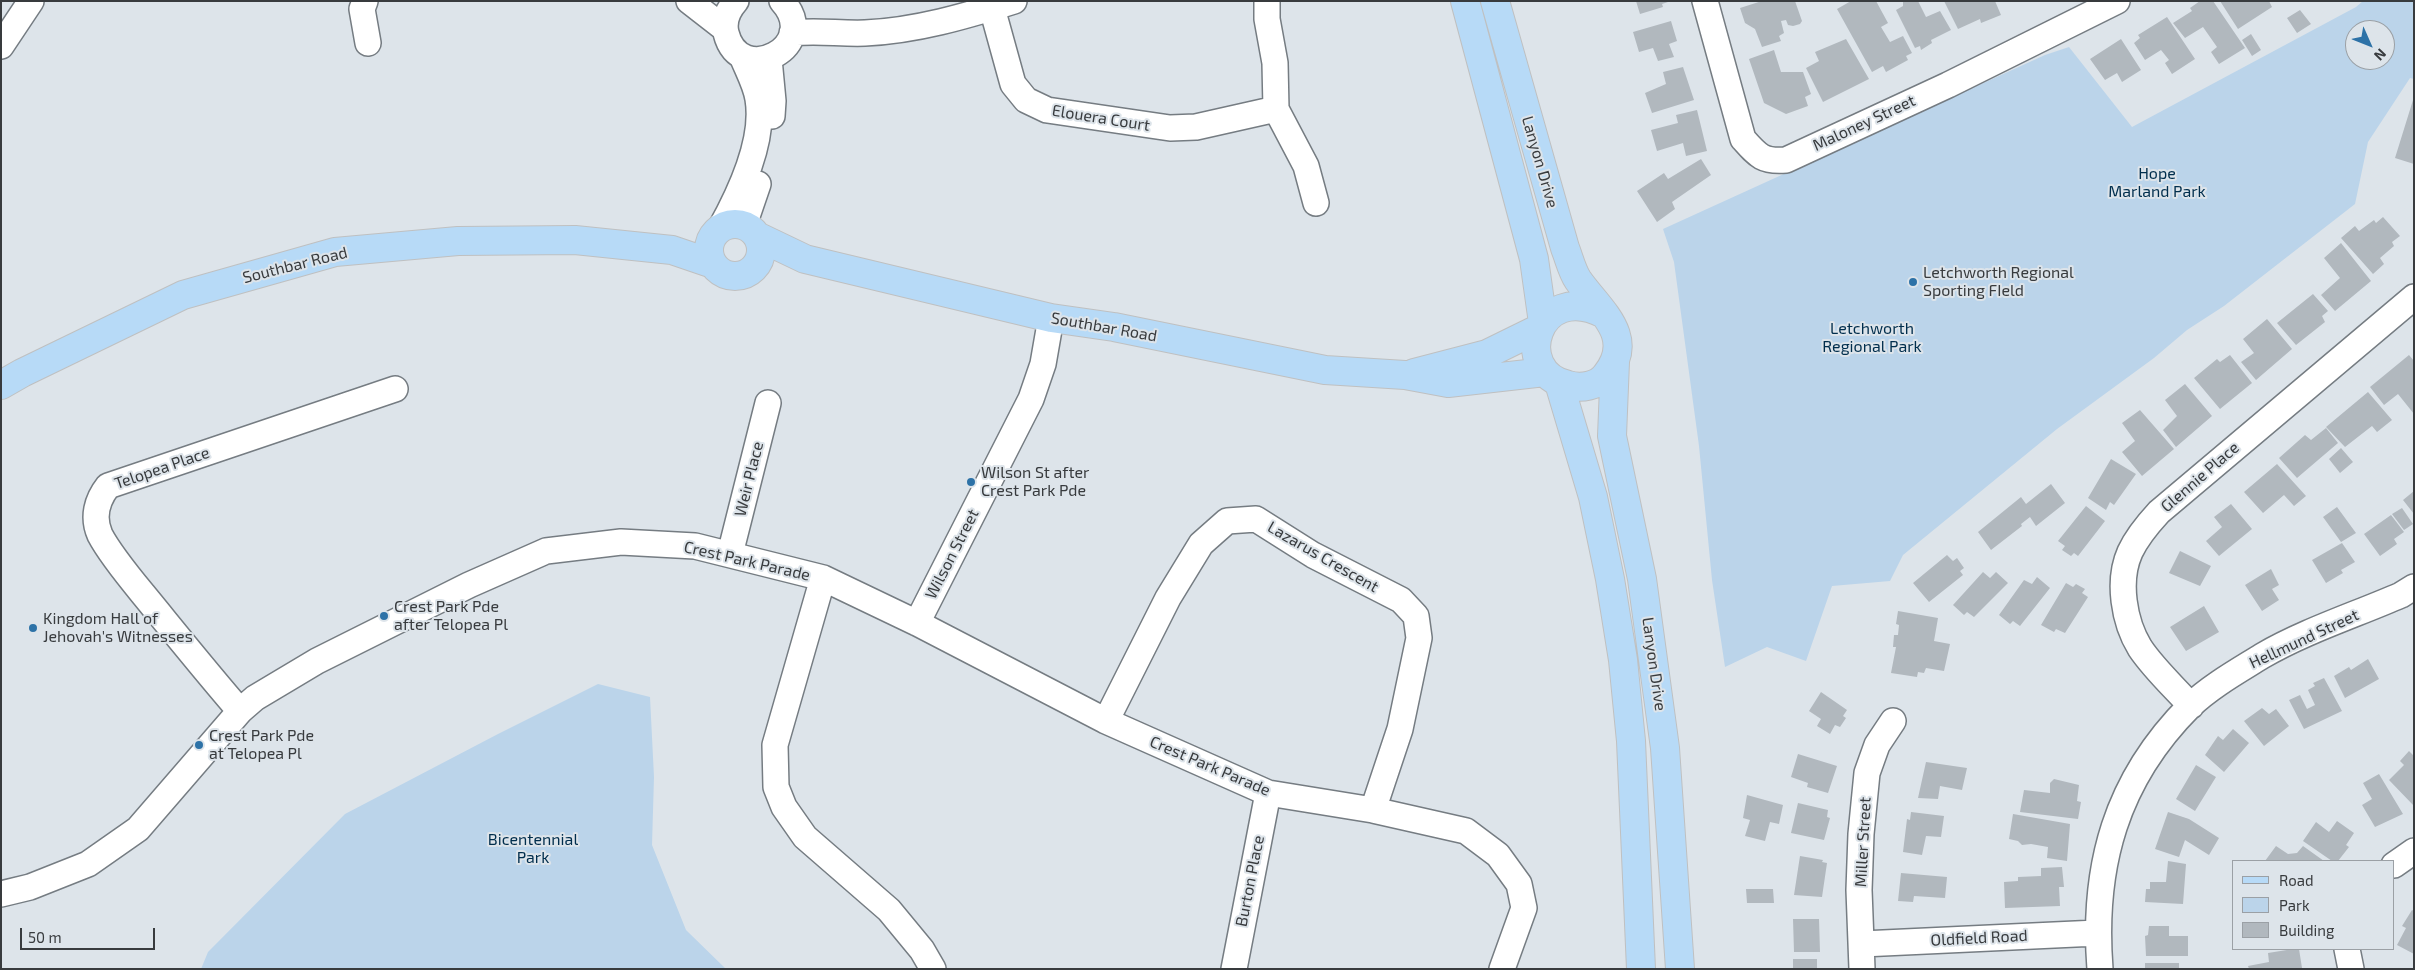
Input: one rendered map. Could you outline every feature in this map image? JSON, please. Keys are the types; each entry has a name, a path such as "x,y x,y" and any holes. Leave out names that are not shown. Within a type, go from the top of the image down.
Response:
{"main road":[{"name":"Lanyon Drive","path":"1465,1 1534,259 1541,326"},
{"name":"Lanyon Drive","path":"1496,1 1565,248 1577,278 1604,314"},
{"path":"729,239 762,247 760,258 755,268"},
{"name":"Southbar Road","path":"729,239 721,272 733,276 745,274 755,268 805,259"},
{"name":"Southbar Road","path":"1,385 38,364 183,294 335,252 458,241 575,240 672,250 729,239 1051,318 1114,327 1325,370 1406,375 1448,383 1552,378"},
{"path":"1572,305 1589,306 1604,314 1613,325 1618,344 1615,362 1605,377 1592,385 1576,387 1552,378 1538,358 1536,342 1541,326 1557,310 1572,305"},
{"name":"Southbar Road","path":"1406,375 1486,354 1541,326"},
{"name":"Lanyon Drive","path":"1615,362 1612,436 1642,579 1665,748 1680,969"},
{"name":"Lanyon Drive","path":"1552,378 1593,497 1610,579 1623,660 1631,741 1641,969"}],"street":[{"path":"1,46 31,1"},
{"path":"365,1 362,9 368,42"},
{"path":"1267,1 1267,19 1275,63 1276,109 1306,166 1316,203"},
{"name":"Maloney Street","path":"1705,1 1743,139 1756,154 1769,161 1786,160 1948,85 2117,1"},
{"path":"692,3 731,12 728,40 742,56 753,59 769,59 782,51 795,21 864,33 916,28 1003,5"},
{"name":"Elouera Court","path":"1003,5 1013,84 1026,100 1047,110 1170,128 1196,127 1276,109"},
{"path":"729,239 735,202 759,133 758,98 742,56"},
{"path":"729,239 765,166 773,101 769,59"},
{"name":"Glennie Place","path":"2190,706 2140,648 2130,629 2123,587 2125,569 2133,546 2141,532 2158,512 2414,297"},
{"name":"Wilson Street","path":"917,623 1031,399 1042,364 1051,318"},
{"name":"Telopea Place","path":"240,711 193,658 138,588 100,534 95,510 100,496 108,486 395,389"},
{"name":"Weir Place","path":"730,554 768,403"},
{"name":"Lazarus Crescent","path":"1106,721 1168,598 1201,544 1227,521 1256,519 1313,554 1401,600 1416,616 1419,638 1400,728 1374,810"},
{"name":"Crest Park Parade","path":"1,894 30,887 88,864 138,829 240,711 254,698 317,660 469,585 546,551 621,542 695,546 823,578 917,623 1106,721 1268,793 1374,810 1466,831 1498,855 1519,884 1524,908 1502,969"},
{"name":"Crest Park Parade","path":"823,578 775,745 776,787 784,807 805,837 889,910 922,950 933,969"},
{"name":"Hellmund Street","path":"2100,969 2097,933 2101,874 2110,834 2127,793 2152,751 2190,706 2219,683 2264,655 2414,587"},
{"name":"Miller Street","path":"1862,969 1859,890 1861,834 1867,773 1877,745 1893,721"},
{"name":"Burton Place","path":"1234,969 1268,793"},
{"path":"2395,864 2414,851"},
{"name":"Oldfield Road","path":"1862,944 2097,933"},
{"path":"2347,950 2351,969"}],"green space":[{"name":"Letchworth Regional Park","path":"2363,1 2414,1 2414,79 2410,78 2368,142 2355,204 2224,306 2187,330 2154,358 2057,429 1903,555 1890,581 1832,586 1806,661 1767,647 1725,667 1712,580 1699,446 1674,262 1663,229 2045,55 2069,47 2132,127 2356,7"},
{"name":"Bicentennial Park","path":"598,684 650,697 654,777 652,845 686,930 726,969 201,969 208,952 345,814"}],"building":[{"path":"1636,1 1668,2 1662,4 1663,7 1640,14"},
{"path":"1762,1 1795,1 1802,21 1800,24 1793,26 1788,25 1786,20 1781,21 1784,33 1779,36 1781,41 1762,47 1755,29 1745,23 1740,8"},
{"path":"1851,1 1876,1 1888,23 1881,27 1890,42 1903,36 1912,53 1906,56 1908,60 1886,72 1883,66 1872,72 1837,9"},
{"path":"1903,1 1918,1 1926,17 1940,11 1951,30 1931,40 1932,43 1921,50 1920,46 1915,48 1896,10 1903,6"},
{"path":"1944,1 1995,1 2001,15 1981,23 1980,19 1958,29"},
{"path":"2200,1 2213,1 2245,48 2219,64 2211,52 2217,47 2203,27 2185,38 2173,23 2192,11 2190,8"},
{"path":"2220,1 2269,1 2272,7 2238,29"},
{"path":"2300,10 2311,24 2297,33 2287,18"},
{"path":"2167,17 2195,59 2172,74 2165,63 2169,60 2161,50 2145,60 2134,43 2140,38 2138,35"},
{"path":"1671,21 1677,41 1669,44 1674,57 1658,61 1653,48 1639,52 1633,32"},
{"path":"2251,34 2261,50 2252,56 2242,40"},
{"path":"1846,39 1869,79 1823,102 1806,68 1819,61 1815,52"},
{"path":"2121,39 2141,70 2122,82 2117,73 2105,80 2090,59"},
{"path":"1774,50 1781,72 1803,72 1811,94 1805,97 1808,106 1786,114 1764,103 1749,59"},
{"path":"1683,67 1694,100 1652,113 1645,93 1666,84 1663,72"},
{"path":"2414,100 2414,164 2395,158"},
{"path":"1697,110 1707,151 1686,156 1683,143 1657,151 1651,130 1678,123 1676,115"},
{"path":"1701,159 1711,175 1672,202 1675,209 1657,222 1637,191 1664,173 1668,179"},
{"path":"2383,217 2400,236 2392,242 2394,246 2380,258 2384,264 2373,274 2341,238 2355,226 2359,231 2374,220 2376,223"},
{"path":"2341,243 2371,281 2335,311 2321,295 2340,278 2324,258"},
{"path":"2313,294 2328,311 2322,316 2325,322 2296,345 2277,323"},
{"path":"2267,319 2292,349 2256,380 2241,362 2254,353 2243,339"},
{"path":"2230,355 2252,383 2220,409 2194,378 2217,359 2220,362"},
{"path":"2409,355 2414,361 2414,414 2398,394 2384,405 2370,387"},
{"path":"2185,384 2212,416 2176,447 2163,430 2177,416 2165,400"},
{"path":"2368,392 2392,420 2377,432 2372,426 2345,447 2326,427"},
{"path":"2140,410 2174,449 2142,476 2122,452 2135,441 2122,423"},
{"path":"2326,428 2338,443 2297,478 2279,458 2305,435 2311,440"},
{"path":"2341,448 2353,462 2340,473 2329,459"},
{"path":"2111,459 2136,474 2114,505 2110,502 2106,510 2088,498"},
{"path":"2277,464 2306,496 2294,506 2284,495 2263,513 2244,492"},
{"path":"2051,484 2065,503 2036,526 2030,517 2021,524 2022,526 1991,550 1978,532 2021,497 2026,504"},
{"path":"2414,491 2414,514 2403,500"},
{"path":"2231,504 2252,529 2219,556 2206,541 2222,527 2214,517"},
{"path":"2086,506 2105,521 2078,556 2074,553 2071,556 2062,550 2065,546 2058,541"},
{"path":"2337,507 2356,533 2341,542 2323,517"},
{"path":"2402,508 2413,524 2404,530 2392,514"},
{"path":"2391,515 2404,532 2394,539 2397,544 2380,556 2364,534"},
{"path":"2342,543 2355,562 2341,570 2343,573 2326,583 2312,560"},
{"path":"2180,551 2211,566 2200,586 2169,573"},
{"path":"1947,555 1953,561 1957,558 1964,568 1960,571 1963,575 1929,602 1913,583"},
{"path":"2271,569 2279,585 2272,589 2279,600 2262,611 2245,585"},
{"path":"1983,572 1990,578 1996,572 2008,583 1974,617 1967,612 1964,615 1953,605"},
{"path":"2037,577 2050,588 2020,626 2013,621 2010,624 1999,615 2024,580 2032,584"},
{"path":"2066,583 2073,587 2076,584 2085,589 2082,593 2088,597 2065,633 2056,629 2054,632 2041,625"},
{"path":"2204,606 2219,632 2186,651 2170,627"},
{"path":"1898,611 1938,618 1934,641 1950,644 1944,671 1926,668 1924,673 1918,672 1917,677 1891,673 1896,647 1893,647 1894,635 1898,635 1899,625 1896,624"},
{"path":"2368,659 2379,679 2345,698 2334,676 2349,667 2351,670"},
{"path":"2324,678 2342,711 2304,729 2289,700 2300,695 2307,709 2315,705 2308,690 2315,686 2313,683"},
{"path":"1821,692 1847,710 1843,716 1846,718 1840,727 1835,725 1830,734 1817,726 1821,719 1809,711"},
{"path":"2262,708 2269,714 2276,709 2289,726 2264,746 2244,721"},
{"path":"2233,729 2249,743 2224,772 2205,755 2218,736 2223,740"},
{"path":"2409,751 2414,756 2414,806 2389,780 2404,765 2400,761"},
{"path":"1798,754 1837,766 1828,793 1807,787 1808,783 1791,777"},
{"path":"1926,762 1967,768 1962,790 1940,786 1938,799 1918,798"},
{"path":"2196,765 2216,777 2195,811 2176,799"},
{"path":"2379,774 2403,814 2375,827 2362,805 2372,799 2363,783"},
{"path":"2054,779 2079,785 2077,801 2081,802 2078,819 2020,812 2024,790 2050,793 2050,783"},
{"path":"1747,795 1783,805 1779,824 1770,822 1765,841 1745,836 1750,820 1743,818"},
{"path":"1798,803 1828,810 1827,817 1830,818 1824,840 1791,833"},
{"path":"1911,812 1944,816 1941,837 1926,836 1922,855 1903,852 1907,819 1910,820"},
{"path":"2168,812 2189,819 2219,838 2209,855 2185,840 2179,857 2155,849"},
{"path":"2013,814 2070,824 2067,861 2047,858 2048,847 2031,844 2022,845 2018,841 2009,839"},
{"path":"2337,821 2354,833 2346,845 2349,847 2339,860 2331,860 2303,841 2316,822 2329,832"},
{"path":"2276,846 2288,854 2297,853 2303,846 2323,860 2266,860"},
{"path":"1800,856 1823,860 1822,862 1827,863 1822,897 1794,895"},
{"path":"2168,861 2186,864 2183,904 2145,902 2146,889 2150,889 2150,882 2166,882"},
{"path":"2062,867 2064,887 2059,887 2060,906 2005,908 2004,882 2018,881 2018,877 2041,876 2041,868"},
{"path":"1901,873 1947,877 1945,898 1914,896 1913,902 1898,901"},
{"path":"1746,889 1773,889 1774,903 1747,903"},
{"path":"2412,910 2414,911 2414,954 2397,945 2406,928 2402,926"},
{"path":"1793,919 1819,919 1820,952 1794,952"},
{"path":"2149,926 2169,926 2169,936 2188,936 2188,956 2146,956 2145,936 2148,935"},
{"path":"2299,950 2302,968 2249,969 2248,966 2269,962 2268,953"},
{"path":"1793,959 1817,959 1817,969 1793,969"},
{"path":"2145,963 2179,963 2179,969 2145,969"}],"place":[{"name":"Letchworth Regional Sporting FIeld","path":"1913,282"},
{"name":"Wilson St after Crest Park Pde","path":"971,482"},
{"name":"Crest Park Pde after Telopea Pl","path":"384,616"},
{"name":"Kingdom Hall of Jehovah's Witnesses","path":"33,628"},
{"name":"Crest Park Pde at Telopea Pl","path":"199,745"}],"park label":[{"name":"Hope Marland Park","path":"2157,183"}]}
